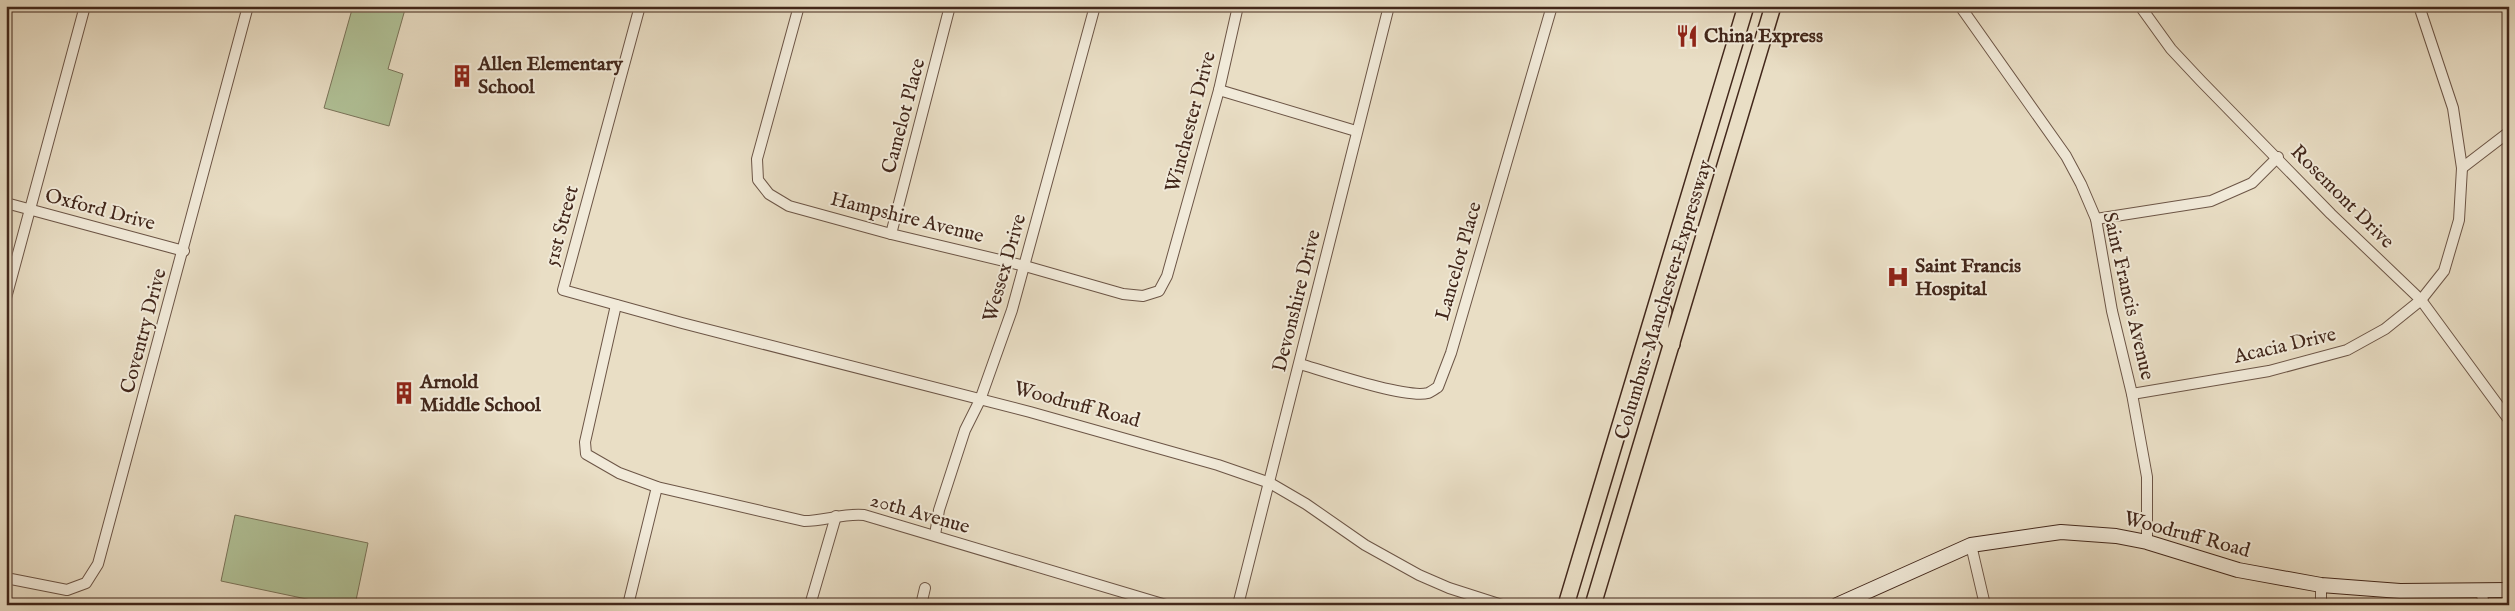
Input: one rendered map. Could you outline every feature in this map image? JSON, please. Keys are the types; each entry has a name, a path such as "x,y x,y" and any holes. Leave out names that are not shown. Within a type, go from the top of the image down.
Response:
{"main road":[{"name":"Columbus-Manchester Expressway","path":"1566,605 1746,6"},
{"name":"Columbus-Manchester Expressway","path":"1593,605 1773,6"},
{"path":"1672,344 1662,335 1659,329 1677,259 1676,241"}],"street":[{"path":"6,298 85,6"},
{"name":"Coventry Drive","path":"6,578 66,590 86,582 98,564 184,251 248,6"},
{"name":"51st Street","path":"616,306 563,290 640,6"},
{"name":"Hampshire Avenue","path":"799,6 757,159 758,180 769,194 789,206 891,234 1025,266 1123,294 1143,296 1159,291 1167,276 1176,246"},
{"name":"Camelot Place","path":"891,234 950,6"},
{"name":"Wessex Drive","path":"935,535 939,510 965,430 980,400 1012,310 1095,6"},
{"name":"Winchester Drive","path":"1176,246 1219,90 1238,6"},
{"name":"Devonshire Drive","path":"1238,605 1270,484 1388,6"},
{"name":"Lancelot Place","path":"1300,364 1346,378 1413,393 1428,393 1438,387 1451,352 1552,6"},
{"name":"Saint Francis Avenue","path":"1960,6 2066,156 2081,184 2096,220 2112,311 2132,394 2147,477 2147,542"},
{"name":"Rosemont Drive","path":"2140,6 2171,49 2331,214 2421,300 2509,420"},
{"name":"Acacia Drive","path":"2132,394 2268,370 2347,350 2385,329 2421,300 2444,271 2459,220 2462,168 2453,108 2419,6"},
{"path":"1219,90 1356,131"},
{"path":"2462,168 2509,132"},
{"path":"2096,220 2211,201 2252,183 2278,158"},
{"name":"Oxford Drive","path":"6,203 184,251"},
{"name":"Woodruff Road","path":"616,306 980,400 1218,465 1270,484 1306,504 1365,545 1391,560 1449,588 1502,605"},
{"name":"20th Avenue","path":"616,306 585,442 586,454 606,466 657,488 804,521 822,521 836,516 851,514 864,515 1166,605"},
{"path":"628,605 657,488"},
{"path":"810,605 836,516"},
{"name":"Woodruff Road","path":"1836,605 1971,545 2061,532 2116,536 2147,542 2238,570 2321,585 2400,591 2509,590"},
{"path":"1971,545 1985,605"},
{"path":"2321,585 2321,605"},
{"path":"921,605 925,588"},
{"path":"2481,590 2484,605"}],"green space":[{"path":"353,6 406,6 388,69 403,74 389,126 324,108"},
{"path":"235,515 368,543 355,605 335,605 221,581"}],"place":[{"name":"China Express","path":"1687,36"},
{"name":"Allen Elementary School","path":"462,76"},
{"name":"Saint Francis Hospital","path":"1898,277"},
{"name":"Arnold Middle School","path":"404,393"}]}
